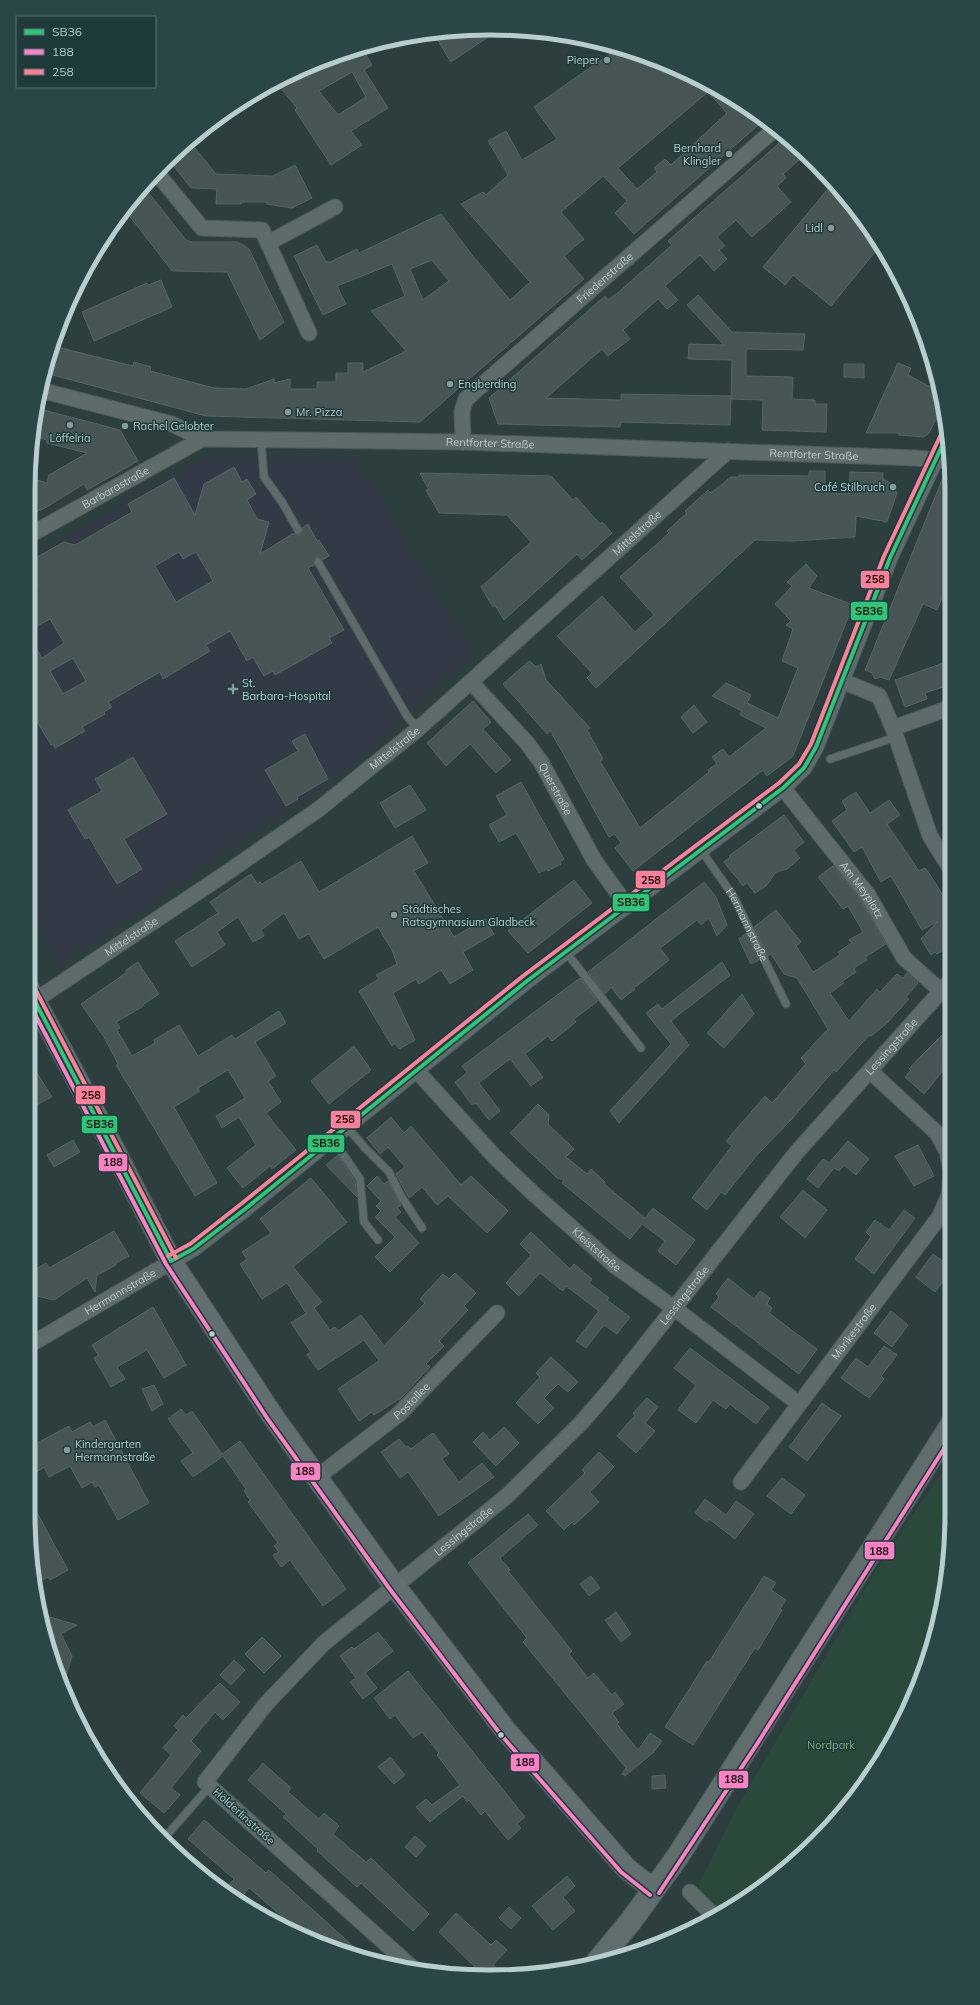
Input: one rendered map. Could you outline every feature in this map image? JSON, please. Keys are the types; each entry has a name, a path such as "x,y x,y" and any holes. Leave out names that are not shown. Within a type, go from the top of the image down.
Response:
{"main road":[{"path":"602,1955 654,1890 678,1856 757,1734 945,1435"}],"street":[{"name":"Friedenstraße","path":"463,442 462,411 466,399 771,132"},
{"path":"160,177 202,228 262,230 309,333"},
{"path":"268,243 335,206"},
{"name":"Rentforter Straße","path":"46,392 172,424 202,438 463,442 941,460"},
{"name":"Barbarastraße","path":"35,532 202,438"},
{"name":"Mittelstraße","path":"35,995 222,876 319,809 418,729 728,451"},
{"name":"Hermannstraße","path":"35,1342 171,1261 194,1249 245,1209 346,1125 527,981 783,788 804,768 816,747 890,558 941,460"},
{"path":"842,681 880,696 930,836 945,860"},
{"name":"Querstraße","path":"471,682 528,744 541,762 594,860 627,906"},
{"path":"894,733 945,710"},
{"name":"Am Meyplatz","path":"783,788 868,895 904,958 945,985"},
{"name":"Lessingstraße","path":"394,1585 507,1496 582,1422 613,1386 796,1153 945,987"},
{"path":"35,1007 105,1132 171,1261 234,1360 316,1478 394,1585 518,1746 626,1868 654,1890"},
{"name":"Kleiststraße","path":"416,1070 465,1125 536,1196 614,1265 674,1308 799,1404"},
{"name":"Mörikestraße","path":"870,1071 936,1133 945,1148"},
{"name":"Mörikestraße","path":"741,1482 940,1216 945,1204"},
{"name":"Postallee","path":"316,1478 399,1414 497,1313"},
{"name":"Hölderlinstraße","path":"394,1585 324,1643 266,1704 205,1782 405,1962"},
{"path":"690,1892 711,1913"}],"lane":[{"path":"261,440 264,477 282,502 298,530"},
{"path":"318,562 407,716 418,729"},
{"path":"830,759 894,733"},
{"name":"Hermannstraße","path":"701,850 734,897 786,1004"},
{"path":"566,952 640,1048"},
{"path":"346,1125 366,1149 389,1172 401,1196 422,1228"},
{"path":"332,1138 360,1180 364,1222 378,1240"},
{"path":"167,1835 210,1786"}],"shaded area":[{"name":"St. Barbara-Hospital","path":"204,457 358,459 470,650 471,658 344,772 58,967 35,929 35,555"}],"green space":[{"name":"Nordpark","path":"945,1469 944,1545 936,1604 921,1661 898,1716 868,1768 851,1792 812,1837 767,1876 716,1910 697,1888 735,1811 888,1550"},
{"path":"670,1927 675,1930 664,1935 649,1941"}],"building":[{"path":"491,35 451,62 437,38"},
{"path":"612,52 636,59 691,82 718,96 760,124 634,234 615,213 627,201 603,176 561,212 584,239 564,256 584,279 420,422 206,416 50,374 58,347 133,366 134,362 151,367 150,371 214,388 246,389 274,379 274,383 290,379 290,389 317,389 317,382 336,382 336,373 348,373 348,363 363,363 363,372 406,351 371,311 405,296 392,264 337,286 346,304 323,315 294,256 317,245 326,262 330,262 357,249 359,253 441,214 472,255 510,300 530,282 461,204 483,192 486,195 508,175 488,141 506,131 522,160 557,139 534,107","holes":["708,92 727,113 671,165 665,159 654,168 657,172 637,189 618,168","432,260 449,281 423,300 410,269"]},
{"path":"365,53 372,65 364,70 388,108 351,131 362,145 331,165 295,110 297,108 280,87 306,74 308,77 329,65","holes":["352,72 366,97 338,115 319,91"]},
{"path":"782,141 801,158 783,174 786,178 777,186 791,202 752,237 736,220 717,237 725,246 719,250 727,259 714,271 700,255 665,286 678,300 667,309 658,299 623,330 630,339 608,356 602,349 546,398 621,400 621,394 731,396 730,425 621,422 620,427 498,424 489,398 605,296 608,300 621,290 672,245 668,241"},
{"path":"193,146 216,174 273,176 295,165 312,198 292,208 267,204 267,202 216,204 217,189 191,188 172,164"},
{"name":"Lidl","path":"829,187 851,213 876,250 831,306 793,275 785,285 763,267"},
{"path":"147,191 186,240 192,242 238,242 249,249 284,322 260,340 227,272 172,271 128,214"},
{"path":"161,280 172,307 94,341 82,312 147,283 148,285"},
{"path":"698,295 732,332 805,334 803,350 746,349 746,376 793,377 792,399 815,400 815,404 827,404 826,432 762,430 763,400 731,399 732,360 688,359 689,344 724,345 687,305"},
{"path":"898,363 911,368 908,375 933,388 938,415 929,433 924,437 899,435 899,433 866,433"},
{"path":"844,364 864,364 864,378 844,377"},
{"path":"43,410 120,430 138,461 87,490 84,484 35,513 35,481 37,480 47,483 49,475 87,453 47,443 47,440 38,438"},
{"path":"234,467 242,482 247,479 256,494 247,500 257,519 269,522 260,554 294,533 298,535 301,534 302,528 308,524 317,541 319,540 329,556 322,560 318,557 315,558 314,565 308,568 344,630 329,638 332,643 275,675 273,671 264,676 253,657 247,661 230,631 206,645 210,651 163,679 160,672 108,702 112,707 104,712 105,714 82,727 85,731 55,748 53,744 51,745 35,718 35,646 42,658 64,643 50,619 35,627 35,588 38,586 35,581 35,558 64,542 75,545 132,512 128,504 174,478 195,515 204,484","holes":["179,552 183,559 196,552 213,581 176,602 155,566","73,658 86,681 63,694 50,671"]},
{"path":"809,471 825,471 825,493 849,494 850,472 883,473 883,479 892,484 897,493 887,522 856,516 855,537 792,541 755,540 596,688 587,678 592,673 557,636 602,596 635,632 654,615 620,577 669,533 667,531 687,513 685,511 708,490 711,493 731,477 739,477 739,475 809,476"},
{"path":"420,473 551,476 573,500 576,497 600,524 602,522 612,533 582,560 577,554 504,620 495,605 493,607 481,587 531,542 507,515 439,513 426,490 429,490"},
{"path":"944,474 945,599 942,598 937,610 923,604 889,680 880,677 875,679 872,673 865,670"},
{"path":"806,564 817,576 809,588 853,605 793,756 767,776 763,770 633,871 615,848 621,843 615,834 609,837 550,730 547,734 503,684 529,661 537,667 541,664 546,680 590,728 587,730 603,759 600,761 640,828 709,772 708,770 717,764 712,757 723,749 729,757 766,728 740,715 742,711 712,696 726,683 751,695 747,703 778,718 798,668 782,661 793,629 786,625 791,621 775,604 792,586 787,582"},
{"path":"945,662 945,686 925,693 927,699 905,707 895,680"},
{"path":"473,701 491,722 483,729 511,760 496,773 470,744 446,766 427,743"},
{"path":"694,705 707,722 693,733 681,717"},
{"path":"305,734 328,779 297,797 298,799 286,806 265,770 298,751 292,741"},
{"path":"133,757 167,814 124,839 142,869 117,884 89,837 85,839 68,810 102,791 95,779"},
{"path":"521,782 564,859 560,862 561,864 548,871 547,869 539,873 516,833 499,842 489,825 507,815 496,796"},
{"path":"410,785 426,810 395,828 380,803"},
{"path":"856,792 870,813 889,800 900,815 887,824 919,871 925,868 945,899 945,949 937,954 935,952 931,955 921,939 938,921 922,930 891,876 881,882 862,847 854,852 832,821 847,810 842,801"},
{"path":"784,815 804,842 794,850 800,858 787,869 776,872 766,886 755,893 747,883 743,886 724,862 730,857 729,856"},
{"path":"412,836 428,863 414,871 454,937 485,919 494,934 463,952 473,970 450,984 441,970 419,984 416,979 393,993 415,1040 399,1049 395,1043 392,1046 359,991 379,979 376,975 397,964 392,950 378,927 324,959 309,934 299,939 284,913 261,930 264,936 253,942 238,917 217,932 225,945 192,967 175,941 218,913 210,902 251,874 257,884 260,882 262,884 301,861 319,892"},
{"path":"833,866 861,900 886,944 865,957 867,960 854,968 856,972 842,981 844,983 830,993 849,1021 877,989 880,992 897,974 903,978 907,973 918,983 906,997 909,999 887,1023 871,1036 869,1035 836,1072 834,1070 791,1120 757,1155 725,1195 721,1192 707,1210 692,1198 732,1146 726,1141 765,1096 772,1103 806,1064 801,1058 828,1029 797,978 784,974 771,954 768,956 754,927 776,910 801,942 796,946 813,972 840,955 838,952 852,943 849,940 863,932 848,906 843,909 818,877"},
{"path":"574,880 592,903 528,953 508,931"},
{"path":"704,882 716,897 727,925 717,936 709,918 701,925 697,920 660,948 669,960 634,988 635,989 621,1000 611,987 605,994 588,972"},
{"path":"746,933 759,960 751,964 739,939"},
{"path":"138,962 159,994 142,1007 116,1022 120,1028 117,1030 132,1056 155,1043 154,1040 179,1025 198,1056 232,1035 235,1039 279,1011 286,1023 255,1042 276,1076 268,1081 281,1102 266,1113 296,1150 272,1169 270,1166 243,1188 227,1168 256,1145 239,1117 222,1128 216,1116 245,1098 228,1070 198,1088 200,1091 174,1107 217,1183 195,1196 116,1065 118,1064 104,1037 81,1004 126,973 126,970"},
{"path":"722,962 730,975 671,1021 689,1045 619,1123 610,1111 671,1044 646,1013 658,1004 662,1009"},
{"path":"580,978 598,1001 574,1019 576,1022 552,1041 548,1036 525,1054 543,1077 531,1086 510,1059 479,1083 500,1111 489,1120 476,1103 472,1105 455,1082 467,1073 462,1066"},
{"path":"742,994 754,1014 724,1048 707,1033"},
{"path":"945,1032 945,1068 924,1094 905,1077 911,1070 909,1069"},
{"path":"354,1046 371,1070 329,1104 311,1081"},
{"path":"35,1070 52,1097 35,1106"},
{"path":"538,1104 549,1115 548,1124 574,1149 566,1157 587,1174 591,1169 605,1182 604,1184 645,1218 653,1208 695,1240 676,1265 658,1251 665,1241 642,1224 630,1239 562,1183 564,1180 557,1178 510,1133"},
{"path":"391,1117 404,1133 411,1126 461,1185 471,1176 508,1211 487,1233 448,1196 437,1205 422,1187 409,1198 396,1174 405,1167 388,1147 380,1154 367,1138"},
{"path":"73,1140 80,1152 54,1167 47,1155"},
{"path":"848,1141 869,1159 856,1175 844,1165 839,1171 834,1168 818,1188 807,1179 823,1159 829,1163"},
{"path":"918,1145 934,1176 914,1186 895,1156"},
{"path":"338,1155 355,1181 357,1197 326,1165"},
{"path":"377,1176 384,1184 388,1181 401,1205 397,1208 401,1212 395,1217 419,1243 390,1272 375,1257 395,1237 375,1217 381,1211 376,1206 381,1201 367,1186"},
{"path":"311,1178 347,1222 293,1267 322,1302 314,1308 330,1330 335,1327 338,1331 361,1315 384,1346 425,1303 420,1299 443,1274 449,1279 455,1273 476,1293 464,1306 468,1310 439,1341 444,1346 426,1364 430,1367 401,1398 374,1415 372,1412 359,1421 338,1389 379,1361 364,1340 318,1370 307,1355 311,1352 291,1323 306,1313 287,1283 262,1299 240,1264 247,1259 242,1252 271,1233 260,1219"},
{"path":"803,1190 827,1210 805,1238 780,1217"},
{"path":"904,1210 915,1218 874,1274 855,1259 871,1237 866,1232 875,1220 889,1230"},
{"path":"114,1231 129,1256 97,1275 95,1292 87,1278 54,1300 35,1296 35,1270 46,1263 49,1268"},
{"path":"531,1232 570,1269 574,1264 592,1279 589,1283 609,1298 607,1300 630,1317 617,1334 604,1325 586,1348 576,1341 599,1311 566,1286 563,1291 540,1273 519,1296 506,1283 531,1255 520,1244"},
{"path":"933,1254 945,1263 945,1278 935,1292 916,1277"},
{"path":"728,1278 754,1299 760,1291 770,1298 767,1304 772,1308 769,1313 817,1349 799,1374 711,1307 719,1297 716,1294"},
{"path":"153,1307 186,1365 164,1378 147,1350 117,1367 125,1379 111,1387 94,1358 98,1355 92,1345"},
{"path":"891,1311 908,1325 892,1347 874,1333"},
{"path":"884,1346 897,1355 881,1376 884,1379 869,1398 841,1378 856,1358 868,1367"},
{"path":"690,1348 769,1407 756,1424 730,1404 726,1409 713,1400 696,1423 678,1410 696,1385 674,1368"},
{"path":"551,1357 578,1382 568,1392 558,1384 544,1398 554,1408 538,1424 516,1403 540,1377 536,1373"},
{"path":"154,1385 163,1404 152,1411 142,1389"},
{"path":"647,1398 658,1407 645,1423 655,1431 636,1453 617,1436 635,1415 633,1413"},
{"path":"822,1403 841,1416 807,1461 789,1447"},
{"path":"181,1409 186,1415 192,1411 222,1454 240,1441 346,1589 323,1606 290,1560 281,1567 273,1555 279,1552 274,1546 278,1543 248,1502 250,1500 244,1491 246,1489 223,1456 193,1477 181,1461 193,1453 168,1419"},
{"name":"Kindergarten Hermannstraße","path":"105,1420 149,1503 118,1520 99,1485 95,1487 92,1482 82,1488 70,1466 49,1477 44,1467 35,1474 35,1444 69,1426 72,1432 90,1422 93,1427"},
{"path":"504,1427 519,1443 496,1466 473,1442 483,1432 490,1440"},
{"path":"433,1433 449,1454 442,1459 459,1482 482,1463 494,1477 439,1516 408,1472 400,1478 381,1452 399,1439 406,1447 408,1446 411,1449"},
{"path":"599,1452 614,1467 590,1492 599,1502 574,1525 572,1522 564,1530 546,1511 585,1473 582,1470"},
{"path":"782,1478 805,1495 791,1514 767,1496"},
{"path":"705,1499 726,1515 736,1501 754,1514 735,1539 709,1519 707,1522 695,1513"},
{"path":"35,1509 68,1570 50,1580 48,1577 43,1580 39,1571"},
{"path":"528,1514 538,1525 500,1558 510,1570 508,1571 572,1651 569,1654 588,1678 594,1673 612,1695 615,1692 624,1704 612,1713 619,1722 617,1724 638,1750 650,1733 662,1741 654,1752 625,1776 622,1774 626,1768 523,1642 527,1638 468,1563"},
{"path":"591,1576 600,1588 589,1596 580,1584"},
{"path":"764,1576 776,1583 771,1590 786,1600 780,1609 782,1610 758,1650 755,1648 693,1745 665,1727"},
{"path":"616,1612 631,1634 621,1642 605,1620"},
{"path":"50,1617 77,1625 61,1634 72,1656 66,1678 59,1661 48,1623"},
{"path":"378,1632 393,1651 365,1673 377,1688 363,1699 350,1682 356,1678 340,1656 352,1647 354,1649"},
{"path":"262,1637 281,1656 264,1673 245,1654"},
{"path":"234,1660 245,1670 231,1685 220,1675"},
{"path":"408,1671 525,1817 517,1824 521,1828 508,1840 485,1811 481,1815 469,1800 467,1802 463,1796 430,1822 416,1807 426,1799 432,1805 460,1785 437,1755 439,1753 422,1732 413,1738 395,1715 390,1719 374,1698"},
{"path":"220,1683 240,1702 223,1720 215,1712 191,1741 201,1751 171,1788 180,1795 164,1813 140,1793 171,1755 163,1748 178,1730 174,1726 183,1715 186,1718"},
{"path":"390,1757 405,1775 394,1784 378,1767"},
{"path":"263,1763 291,1788 288,1792 319,1819 324,1813 339,1826 333,1834 366,1862 371,1858 429,1914 413,1931 361,1883 357,1887 317,1851 318,1849 283,1817 286,1814 248,1780"},
{"path":"665,1775 666,1788 652,1789 652,1776"},
{"path":"204,1820 266,1873 269,1870 357,1950 344,1946 291,1924 249,1888 242,1896 237,1893 228,1886 234,1879 188,1839"},
{"path":"415,1836 426,1846 416,1857 405,1847"},
{"path":"567,1876 575,1886 563,1897 575,1911 553,1930 532,1906"},
{"path":"509,1907 521,1918 511,1929 499,1918"},
{"path":"456,1913 491,1945 496,1940 507,1950 493,1965 498,1970 473,1969 475,1967 439,1932"}],"transit line":[{"name":"258","path":"168,1256 190,1244 523,976 779,783 799,764 811,744 884,556 941,434"},
{"name":"SB36","path":"171,1261 193,1249 245,1209 527,981 783,788 804,768 816,747 890,558 942,445"},
{"name":"258","path":"35,989 176,1258"},
{"name":"SB36","path":"35,1001 171,1261"},
{"name":"188","path":"35,1014 166,1264 267,1418 389,1588 501,1735 621,1872 650,1895"},
{"name":"188","path":"659,1893 757,1744 945,1447"}],"place":[{"name":"Pieper","path":"607,60"},
{"name":"Bernhard Klingler","path":"729,154"},
{"name":"Lidl","path":"831,228"},
{"name":"Engberding","path":"450,384"},
{"name":"Mr. Pizza","path":"288,412"},
{"name":"Löffelria","path":"70,425"},
{"name":"Rachel Gelobter","path":"125,426"},
{"name":"Café Stilbruch","path":"893,487"},
{"name":"St. Barbara-Hospital","path":"233,689"},
{"name":"Städtisches Ratsgymnasium Gladbeck","path":"394,915"},
{"name":"Kindergarten Hermannstraße","path":"67,1450"}]}
